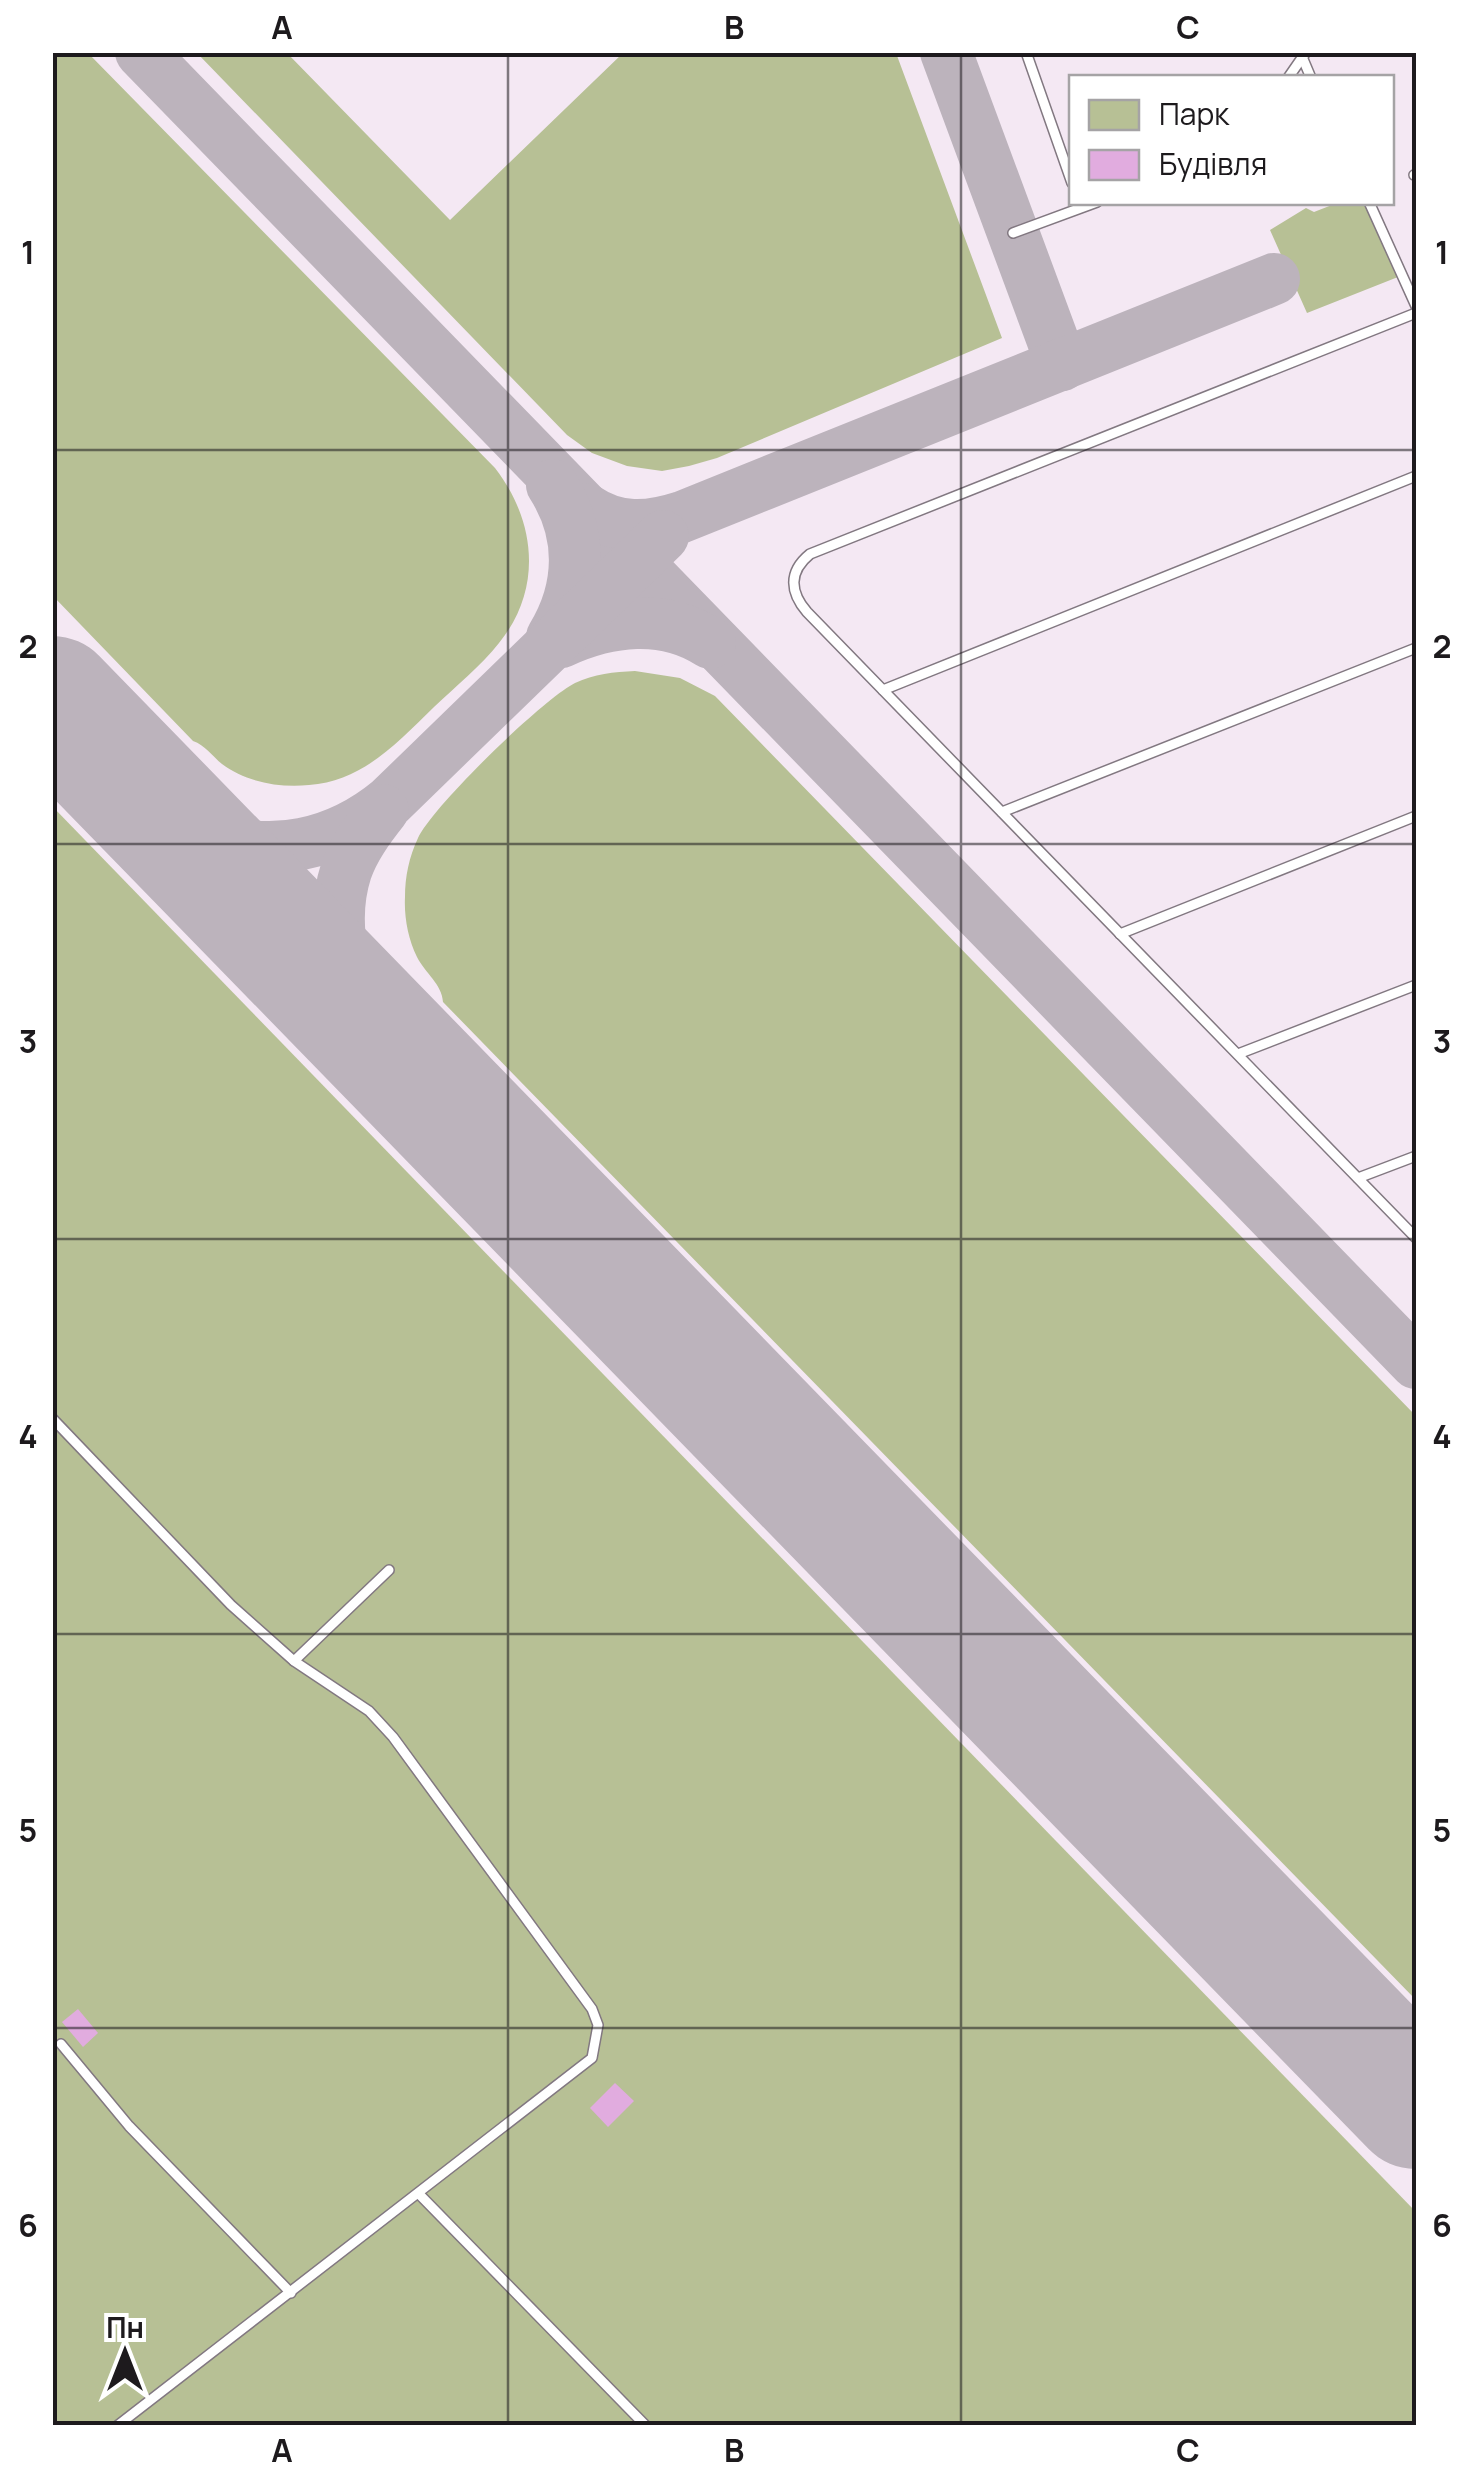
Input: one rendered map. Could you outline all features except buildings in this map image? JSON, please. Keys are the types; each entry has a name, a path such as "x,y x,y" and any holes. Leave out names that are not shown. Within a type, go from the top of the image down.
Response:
{"lane":[{"path":"1026,52 1069,174"},
{"path":"1013,233 1080,205"},
{"path":"1370,205 1416,309 810,554 796,570 793,586 797,600 1416,1238"},
{"path":"883,690 1416,476"},
{"path":"1002,812 1416,648"},
{"path":"1120,934 1416,816"},
{"path":"1238,1054 1416,984"},
{"path":"1358,1178 1416,1156"},
{"path":"52,1418 231,1605 294,1661 369,1711 393,1737 592,2009 598,2025 592,2058 118,2426"},
{"path":"294,1661 389,1570"},
{"path":"60,2044 130,2126 291,2293"},
{"path":"419,2194 646,2426"}],"green space":[{"path":"53,52 88,53 495,468 519,510 526,532 528,578 513,622 484,660 406,734 378,758 346,776 286,786 231,770 193,741 53,596"},
{"path":"197,53 287,53 450,220 623,53 896,53 1002,338 717,458 662,471 627,466 592,453 567,435"},
{"path":"1332,205 1366,205 1398,277 1307,313 1270,230 1306,208 1314,212"},
{"path":"635,671 680,678 715,696 1416,1416 1416,2000 443,1002 440,990 420,963 409,935 405,905 412,852 428,823 466,779 560,693 589,677"},
{"path":"52,806 1416,2212 1416,2425 53,2425"}],"taxiway":[{"path":"141,52 1416,1363"},
{"path":"946,52 1062,365"},
{"path":"586,509 621,524 657,523 682,517 1274,279"},
{"path":"552,485 569,522 575,561 569,599 552,637"},
{"path":"139,791 188,825 230,842 279,847 302,844 348,828 390,801 663,536"},
{"path":"561,642 598,629 636,623 674,627 710,643"},
{"path":"378,1036 348,979 339,913 349,863 383,810"},
{"path":"1385,2071 1416,2094"}],"runway":[{"path":"52,702 1416,2103"}]}
